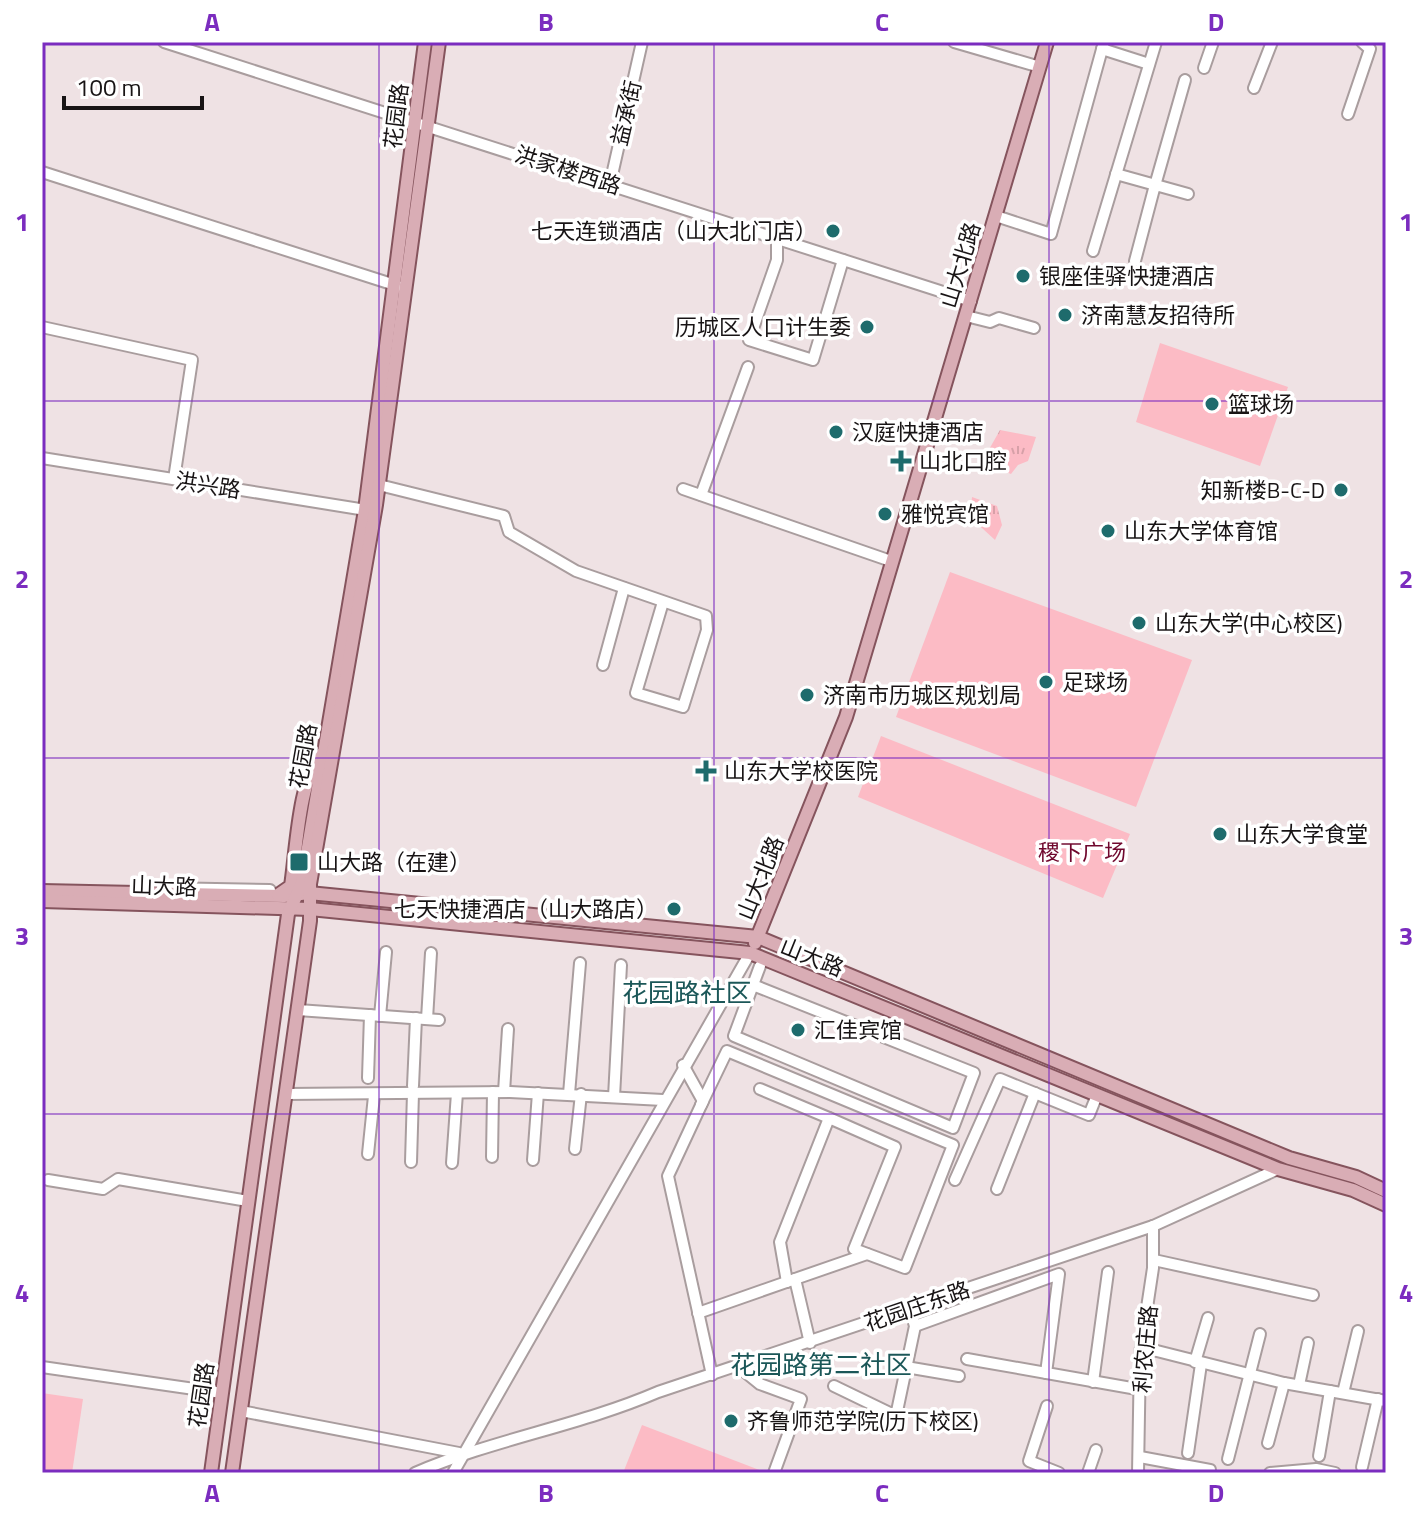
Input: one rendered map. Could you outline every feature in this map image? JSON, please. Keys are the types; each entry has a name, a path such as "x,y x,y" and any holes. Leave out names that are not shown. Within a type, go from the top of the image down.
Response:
{"main road":[{"name":"花园路","path":"423,123 425,42"},
{"name":"花园路","path":"211,1473 287,918 304,893 370,510 423,123 439,42"},
{"name":"山大北路","path":"750,953 838,726 1044,42"},
{"name":"山大北路","path":"756,937 846,717 966,316 968,300 996,216 1037,66"},
{"name":"花园路","path":"232,1473 298,1010 310,909 304,893 324,752 370,510 379,485 400,287"},
{"path":"281,893 291,886 307,785 314,761 324,752"},
{"name":"山大路","path":"42,891 105,894 304,893 756,937 1289,1158 1356,1177 1386,1191"},
{"name":"山大路","path":"42,901 310,909 750,953 1278,1169 1353,1190 1386,1205"}],"street":[{"name":"洪家楼西路","path":"164,42 968,300"},
{"name":"益承街","path":"610,184 642,42"},
{"path":"954,42 1037,66"},
{"path":"1093,251 1156,42"},
{"path":"1204,68 1213,42"},
{"path":"1254,88 1272,42"},
{"path":"1348,114 1370,49 1362,42"},
{"path":"996,216 1051,234 1103,45 1149,64"},
{"path":"1135,261 1185,80"},
{"path":"42,172 400,287"},
{"path":"1116,174 1188,194"},
{"path":"777,238 777,260 749,340 761,344 813,360 843,260"},
{"path":"966,316 990,322 999,318 1034,328"},
{"path":"42,327 192,360 174,479"},
{"path":"701,495 748,367"},
{"name":"洪兴路","path":"42,458 370,510"},
{"path":"379,485 504,516 509,532 576,571 706,616 707,630 683,707 636,693 663,602"},
{"path":"683,489 888,560"},
{"path":"603,665 624,588"},
{"path":"368,1078 386,952"},
{"path":"411,1162 413,1090 427,1019 431,953"},
{"path":"453,1473 461,1453 750,953"},
{"path":"575,1149 580,963"},
{"path":"614,1097 621,965"},
{"path":"753,985 974,1073 953,1128 734,1036 760,966"},
{"path":"298,1010 427,1019"},
{"path":"492,1157 508,1029"},
{"path":"712,1375 668,1176 727,1051 953,1145 905,1268 854,1249 895,1147 760,1089"},
{"path":"683,1065 703,1101"},
{"path":"955,1180 1000,1079 1089,1115 1097,1095"},
{"path":"286,1094 374,1096 413,1090 575,1094 663,1100"},
{"path":"452,1163 457,1093"},
{"path":"533,1160 538,1093"},
{"path":"997,1189 1035,1093"},
{"path":"368,1154 374,1096"},
{"path":"810,1343 780,1242 829,1118"},
{"name":"花园庄东路","path":"415,1473 461,1453 623,1407 1153,1226 1278,1169"},
{"path":"48,1180 103,1189 118,1179 248,1201"},
{"name":"利农庄路","path":"1138,1473 1141,1347 1154,1260 1153,1226"},
{"path":"698,1313 867,1254"},
{"path":"1154,1260 1313,1295"},
{"path":"1093,1382 1108,1272"},
{"path":"915,1326 1059,1274 1046,1373"},
{"path":"834,1386 896,1416 915,1326 910,1309"},
{"path":"1188,1453 1198,1363 1208,1318"},
{"path":"1343,1393 1358,1331"},
{"path":"1228,1459 1247,1374 1260,1334"},
{"path":"1299,1385 1308,1343"},
{"path":"1141,1347 1284,1383 1382,1400 1362,1467"},
{"path":"967,1359 1137,1389"},
{"path":"42,1367 222,1393"},
{"path":"739,1367 760,1384 801,1399 774,1473"},
{"path":"906,1367 959,1376"},
{"path":"1268,1443 1284,1383"},
{"path":"1319,1456 1330,1391"},
{"path":"1047,1406 1029,1461 1059,1473"},
{"path":"241,1411 461,1453"},
{"path":"1088,1473 1096,1450"},
{"path":"1140,1457 1210,1470 1210,1473"},
{"path":"1270,1473 1316,1469 1333,1473"}],"green space":[{"name":"篮球场","path":"1160,343 1288,387 1260,466 1136,422"},
{"path":"1000,430 1036,437 1028,461 1018,465 1011,474 988,465 987,453"},
{"path":"972,497 997,506 1002,525 995,540 970,517"},
{"path":"950,572 1192,660 1136,807 896,717"},
{"name":"稷下广场","path":"881,736 1130,834 1103,898 858,797"},
{"path":"42,1393 83,1399 72,1473 42,1473"},
{"path":"642,1425 767,1473 623,1473"}],"place":[{"name":"七天连锁酒店（山大北门店）","path":"833,231"},
{"name":"银座佳驿快捷酒店","path":"1023,276"},
{"name":"济南慧友招待所","path":"1065,315"},
{"name":"历城区人口计生委","path":"867,327"},
{"name":"篮球场","path":"1212,404"},
{"name":"汉庭快捷酒店","path":"836,432"},
{"name":"山北口腔","path":"901,461"},
{"name":"知新楼B-C-D","path":"1341,490"},
{"name":"雅悦宾馆","path":"885,514"},
{"name":"山东大学体育馆","path":"1108,531"},
{"name":"山东大学(中心校区)","path":"1139,623"},
{"name":"足球场","path":"1046,682"},
{"name":"济南市历城区规划局","path":"807,695"},
{"name":"山东大学校医院","path":"706,771"},
{"name":"山东大学食堂","path":"1220,834"},
{"name":"山大路（在建）","path":"299,862"},
{"name":"七天快捷酒店（山大路店）","path":"674,909"},
{"name":"汇佳宾馆","path":"798,1030"},
{"name":"齐鲁师范学院(历下校区)","path":"731,1421"}],"district":[{"name":"花园路社区","path":"687,992"},
{"name":"花园路第二社区","path":"821,1364"}]}
